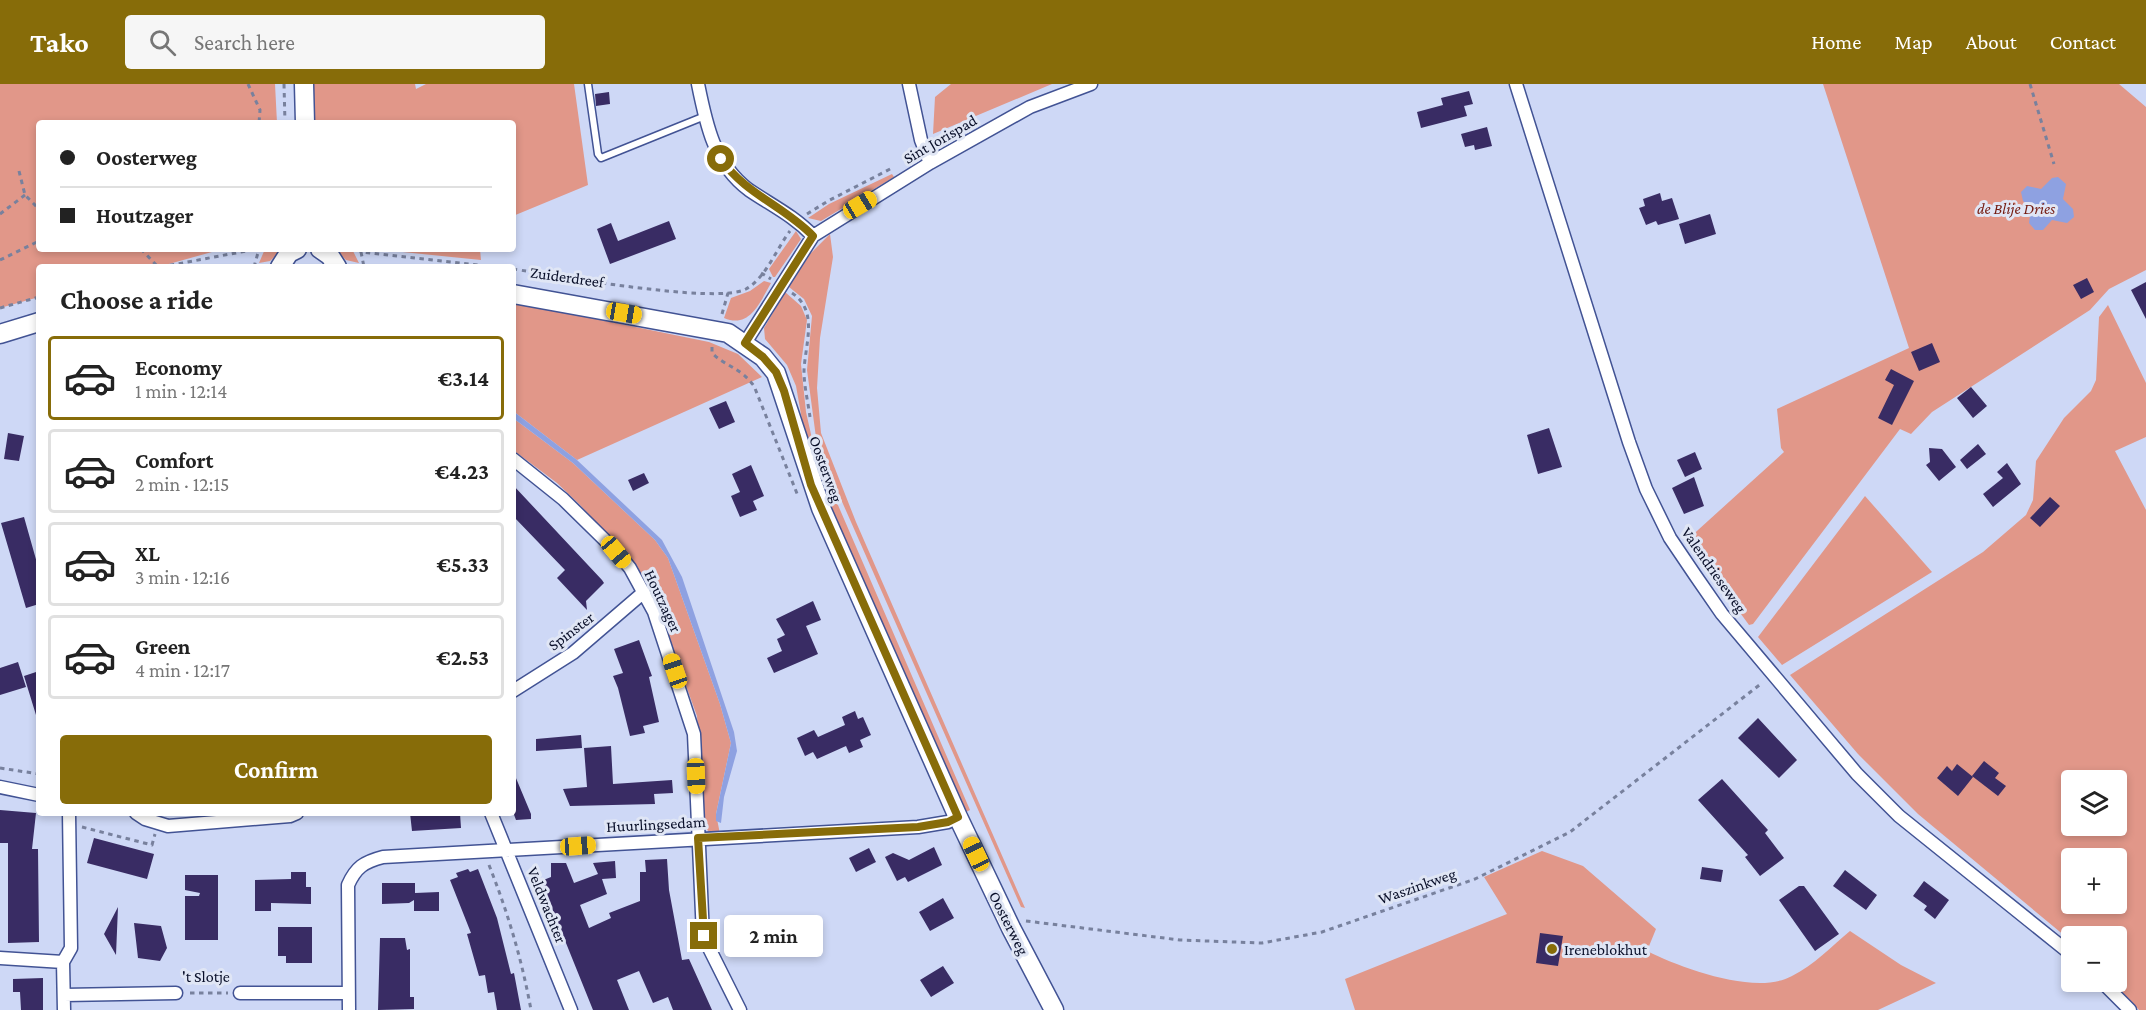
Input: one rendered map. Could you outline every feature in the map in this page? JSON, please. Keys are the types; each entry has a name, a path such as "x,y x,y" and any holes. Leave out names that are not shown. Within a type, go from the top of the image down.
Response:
{"street":[{"path":"304,84 305,120"},
{"path":"698,84 708,132 734,177 799,221 813,236 745,343"},
{"name":"Sint Jorispad","path":"813,236 930,163 1030,107 1091,84"},
{"name":"Valendrieseweg","path":"1516,84 1547,187 1646,489 1670,538 1695,575 1772,675 1857,774 1899,816 2061,946"},
{"path":"909,85 921,140 930,163"},
{"path":"282,264 291,252"},
{"path":"324,252 337,264"},
{"name":"Zuiderdreef","path":"516,295 728,333 745,343"},
{"path":"0,334 36,323"},
{"name":"Oosterweg","path":"745,343 763,357 776,372 784,391 811,485 958,817 1018,924 1054,1010"},
{"name":"Houtzager","path":"516,461 563,499 616,552 644,591 654,612 694,734 704,936 740,1010"},
{"name":"Spinster","path":"516,689 573,653 644,591"},
{"path":"0,787 36,794"},
{"path":"142,816 168,826 290,816"},
{"name":"Veldwachter","path":"492,816 572,1010"},
{"name":"Huurlingsedam","path":"348,1010 348,885 354,871 367,861 383,857 918,827 948,822 958,817"},
{"path":"64,1010 63,962 71,948 69,818"},
{"path":"0,958 63,962"},
{"path":"2112,992 2130,1010"},
{"name":"'t Slotje","path":"64,995 176,993"},
{"name":"'t Slotje","path":"240,993 348,993"}],"lane":[{"path":"588,84 598,154 601,158 705,116"}],"path":[{"path":"248,84 260,110 259,120"},
{"path":"284,84 285,120"},
{"path":"2030,84 2055,164"},
{"path":"19,171 25,195 36,206"},
{"path":"0,214 25,195"},
{"path":"761,273 799,221 838,195"},
{"path":"0,260 36,243"},
{"path":"144,252 157,264"},
{"path":"176,264 242,252"},
{"path":"368,252 470,264"},
{"name":"Zuiderdreef","path":"516,269 668,291 728,293 748,288 761,273"},
{"name":"Oosterweg","path":"761,273 797,297 806,309 810,321 804,374 811,426"},
{"path":"0,309 36,298"},
{"name":"Waszinkweg","path":"1018,924 1192,940 1262,943 1322,932 1475,879 1570,832 1772,675"},
{"path":"0,768 36,774"},
{"path":"69,818 152,845 159,824"},
{"path":"484,852 508,912 523,966 531,1010"},
{"name":"Oosterweg","path":"1021,912 1018,924 1031,930"},
{"name":"'t Slotje","path":"176,993 240,993"}],"green space":[{"path":"0,84 275,84 277,120 36,120 36,252 212,252 169,264 36,264 36,298 0,308"},
{"path":"312,84 415,84 416,89 426,84 574,84 588,185 516,215 516,120 312,120"},
{"path":"951,84 1052,84 933,134 935,97"},
{"name":"de Blije Dries","path":"1823,84 2119,84 2146,107 2146,270 2109,289 2090,310 1932,412 1911,434 1900,429 1753,624 1749,625 1687,540 1784,452 1781,448 1777,409 1909,348"},
{"path":"892,174 894,177 821,221 808,218 829,204"},
{"path":"796,231 801,239 773,277 769,269"},
{"path":"830,234 833,257 820,338 817,388 821,433 856,522 1025,908 1021,907 817,445 807,370 812,316 804,299 789,287 810,254"},
{"path":"264,252 280,252 270,261 259,263"},
{"path":"338,252 354,252 359,263 346,260"},
{"path":"402,252 480,252 481,260"},
{"path":"764,281 771,283 753,312 741,320 724,318 731,298 750,291"},
{"path":"785,292 801,306 807,320 801,364 806,412 815,452 970,810 964,813 821,490 807,448 796,386 787,365 765,339 764,328"},
{"path":"516,303 709,342 738,354 762,377 577,460 516,413"},
{"path":"2108,305 2146,383 2146,437 2115,451 2146,510 2146,1010 2139,1010 2122,992 2127,992 2127,926 2061,926 2061,933 1918,814 1858,754 1790,675 1983,552 2026,515 2033,500 2036,461 2064,418 2091,391 2096,380 2099,317"},
{"path":"516,420 573,463 655,540 668,558 720,704 731,743 716,814 720,834 709,832 705,827 697,716 654,598 629,557 557,483 516,452"},
{"path":"1865,496 1932,572 1782,665 1758,637"},
{"path":"1542,851 1583,866 1656,929 1647,951 1698,972 1739,981 1759,983 1777,981 1792,976 1808,966 1850,931 1901,965 1936,983 1878,1010 1355,1010 1345,979 1507,914 1484,877"}],"water":[{"path":"2058,177 2066,184 2063,199 2073,209 2074,217 2067,223 2052,220 2043,230 2035,230 2029,223 2031,208 2023,201 2021,192 2027,186 2041,189 2052,178"},
{"path":"516,413 577,460 662,540 682,577 734,732 737,751 724,797 721,823 716,821 716,814 731,743 720,704 668,558 655,540 573,463 516,420"}],"building":[{"path":"1469,91 1473,104 1464,106 1467,116 1421,128 1417,112 1443,105 1441,98"},
{"path":"609,92 610,104 596,106 595,94"},
{"path":"1487,127 1492,146 1475,150 1474,145 1465,147 1461,134"},
{"path":"1660,193 1662,201 1672,198 1679,219 1658,225 1656,221 1646,225 1639,208 1645,206 1643,199"},
{"path":"1710,214 1716,234 1685,244 1679,224"},
{"path":"669,221 676,239 610,264 597,229 611,223 618,241"},
{"path":"2087,278 2094,292 2081,299 2073,285"},
{"path":"2146,282 2146,319 2131,290"},
{"path":"1932,343 1940,362 1919,371 1911,352"},
{"path":"1891,369 1914,381 1892,425 1878,418 1894,385 1885,380"},
{"path":"1971,387 1987,406 1973,418 1957,398"},
{"path":"726,401 735,422 719,429 709,408"},
{"path":"1549,428 1562,467 1538,474 1527,435"},
{"path":"8,433 24,436 19,461 4,459"},
{"path":"1978,444 1986,454 1967,469 1960,460"},
{"path":"1929,448 1942,449 1956,467 1939,481 1926,465 1930,462"},
{"path":"1695,452 1702,469 1685,477 1677,460"},
{"path":"2007,463 2021,484 1993,507 1983,494 2003,478 1997,472"},
{"path":"751,465 764,496 753,501 757,510 740,517 731,496 740,492 732,474"},
{"path":"644,473 649,483 633,491 628,480"},
{"path":"1694,477 1704,506 1684,514 1672,488"},
{"path":"516,488 604,583 586,601 587,610 557,578 565,570 516,519"},
{"path":"2050,497 2060,506 2040,527 2030,518"},
{"path":"24,517 36,559 36,605 26,608 1,523"},
{"path":"813,601 821,620 806,626 818,654 774,673 767,658 782,651 777,639 785,635 776,619"},
{"path":"639,640 652,676 649,677 659,722 643,726 645,733 630,736 613,676 623,673 614,649"},
{"path":"18,662 26,687 0,695 0,668"},
{"path":"36,672 36,715 24,676"},
{"path":"855,711 858,719 863,717 871,735 860,740 863,747 849,753 846,746 817,759 813,752 805,756 797,738 814,730 818,737 845,725 842,717"},
{"path":"1758,718 1797,760 1779,778 1738,738"},
{"path":"581,735 582,748 536,751 536,739"},
{"path":"611,746 613,784 672,780 673,793 654,794 655,804 570,806 563,789 587,787 584,748"},
{"path":"1984,761 1999,773 1995,778 2006,786 1998,796 1972,776"},
{"path":"1957,764 1973,777 1958,796 1937,778 1947,766 1952,771"},
{"path":"516,778 531,819 516,820 514,816"},
{"path":"1722,779 1768,830 1765,833 1784,858 1760,876 1745,857 1748,855 1698,800"},
{"path":"0,810 36,813 32,849 38,849 39,942 8,943 8,843 0,843"},
{"path":"410,816 460,816 461,828 412,831"},
{"path":"94,838 154,854 147,879 87,863"},
{"path":"934,847 942,865 908,882 905,877 897,881 885,857 893,853 909,860"},
{"path":"869,848 876,862 856,872 849,858"},
{"path":"667,859 669,890 682,960 689,959 712,1010 673,1010 668,997 653,1003 639,971 617,980 629,1010 593,1010 541,881 551,877 551,863 566,863 574,883 598,874 593,863 615,861 616,878 602,879 607,894 580,905 589,928 611,918 609,913 640,901 640,872 646,872 645,860"},
{"path":"1702,867 1723,870 1721,882 1700,879"},
{"path":"468,869 470,872 478,869 497,918 511,974 514,973 521,1010 497,1010 494,992 488,993 485,975 479,976 467,934 471,933 450,880 458,877 456,873"},
{"path":"1845,870 1877,895 1866,910 1833,886"},
{"path":"291,872 306,872 306,887 311,887 311,904 271,903 271,911 255,911 255,880 291,879"},
{"path":"185,875 218,875 218,940 185,940 185,896 199,896 200,893 185,890"},
{"path":"1924,881 1949,900 1935,919 1924,910 1927,906 1913,896"},
{"path":"382,883 415,883 415,893 439,892 439,911 414,911 414,900 409,903 382,904"},
{"path":"1799,886 1804,886 1839,934 1815,951 1779,900"},
{"path":"943,898 954,918 930,931 919,912"},
{"path":"118,907 116,955 104,934"},
{"path":"134,923 161,926 167,948 160,961 138,958"},
{"path":"278,927 312,927 312,963 286,963 286,956 278,956"},
{"name":"Ireneblokhut","path":"1540,933 1563,936 1558,966 1536,963"},
{"path":"380,938 405,938 407,950 410,949 410,997 414,997 414,1009 378,1010"},
{"path":"943,966 954,983 931,997 920,980"},
{"path":"43,978 43,1010 21,1010 20,992 13,992 13,979"}],"place":[{"name":"Ireneblokhut","path":"1552,949"}],"route":[{"path":"704,936 698,838 918,827 948,822 958,817 811,485 801,457 784,391 776,372 763,357 745,343 813,236 799,221 749,190 734,177 721,159"}]}
